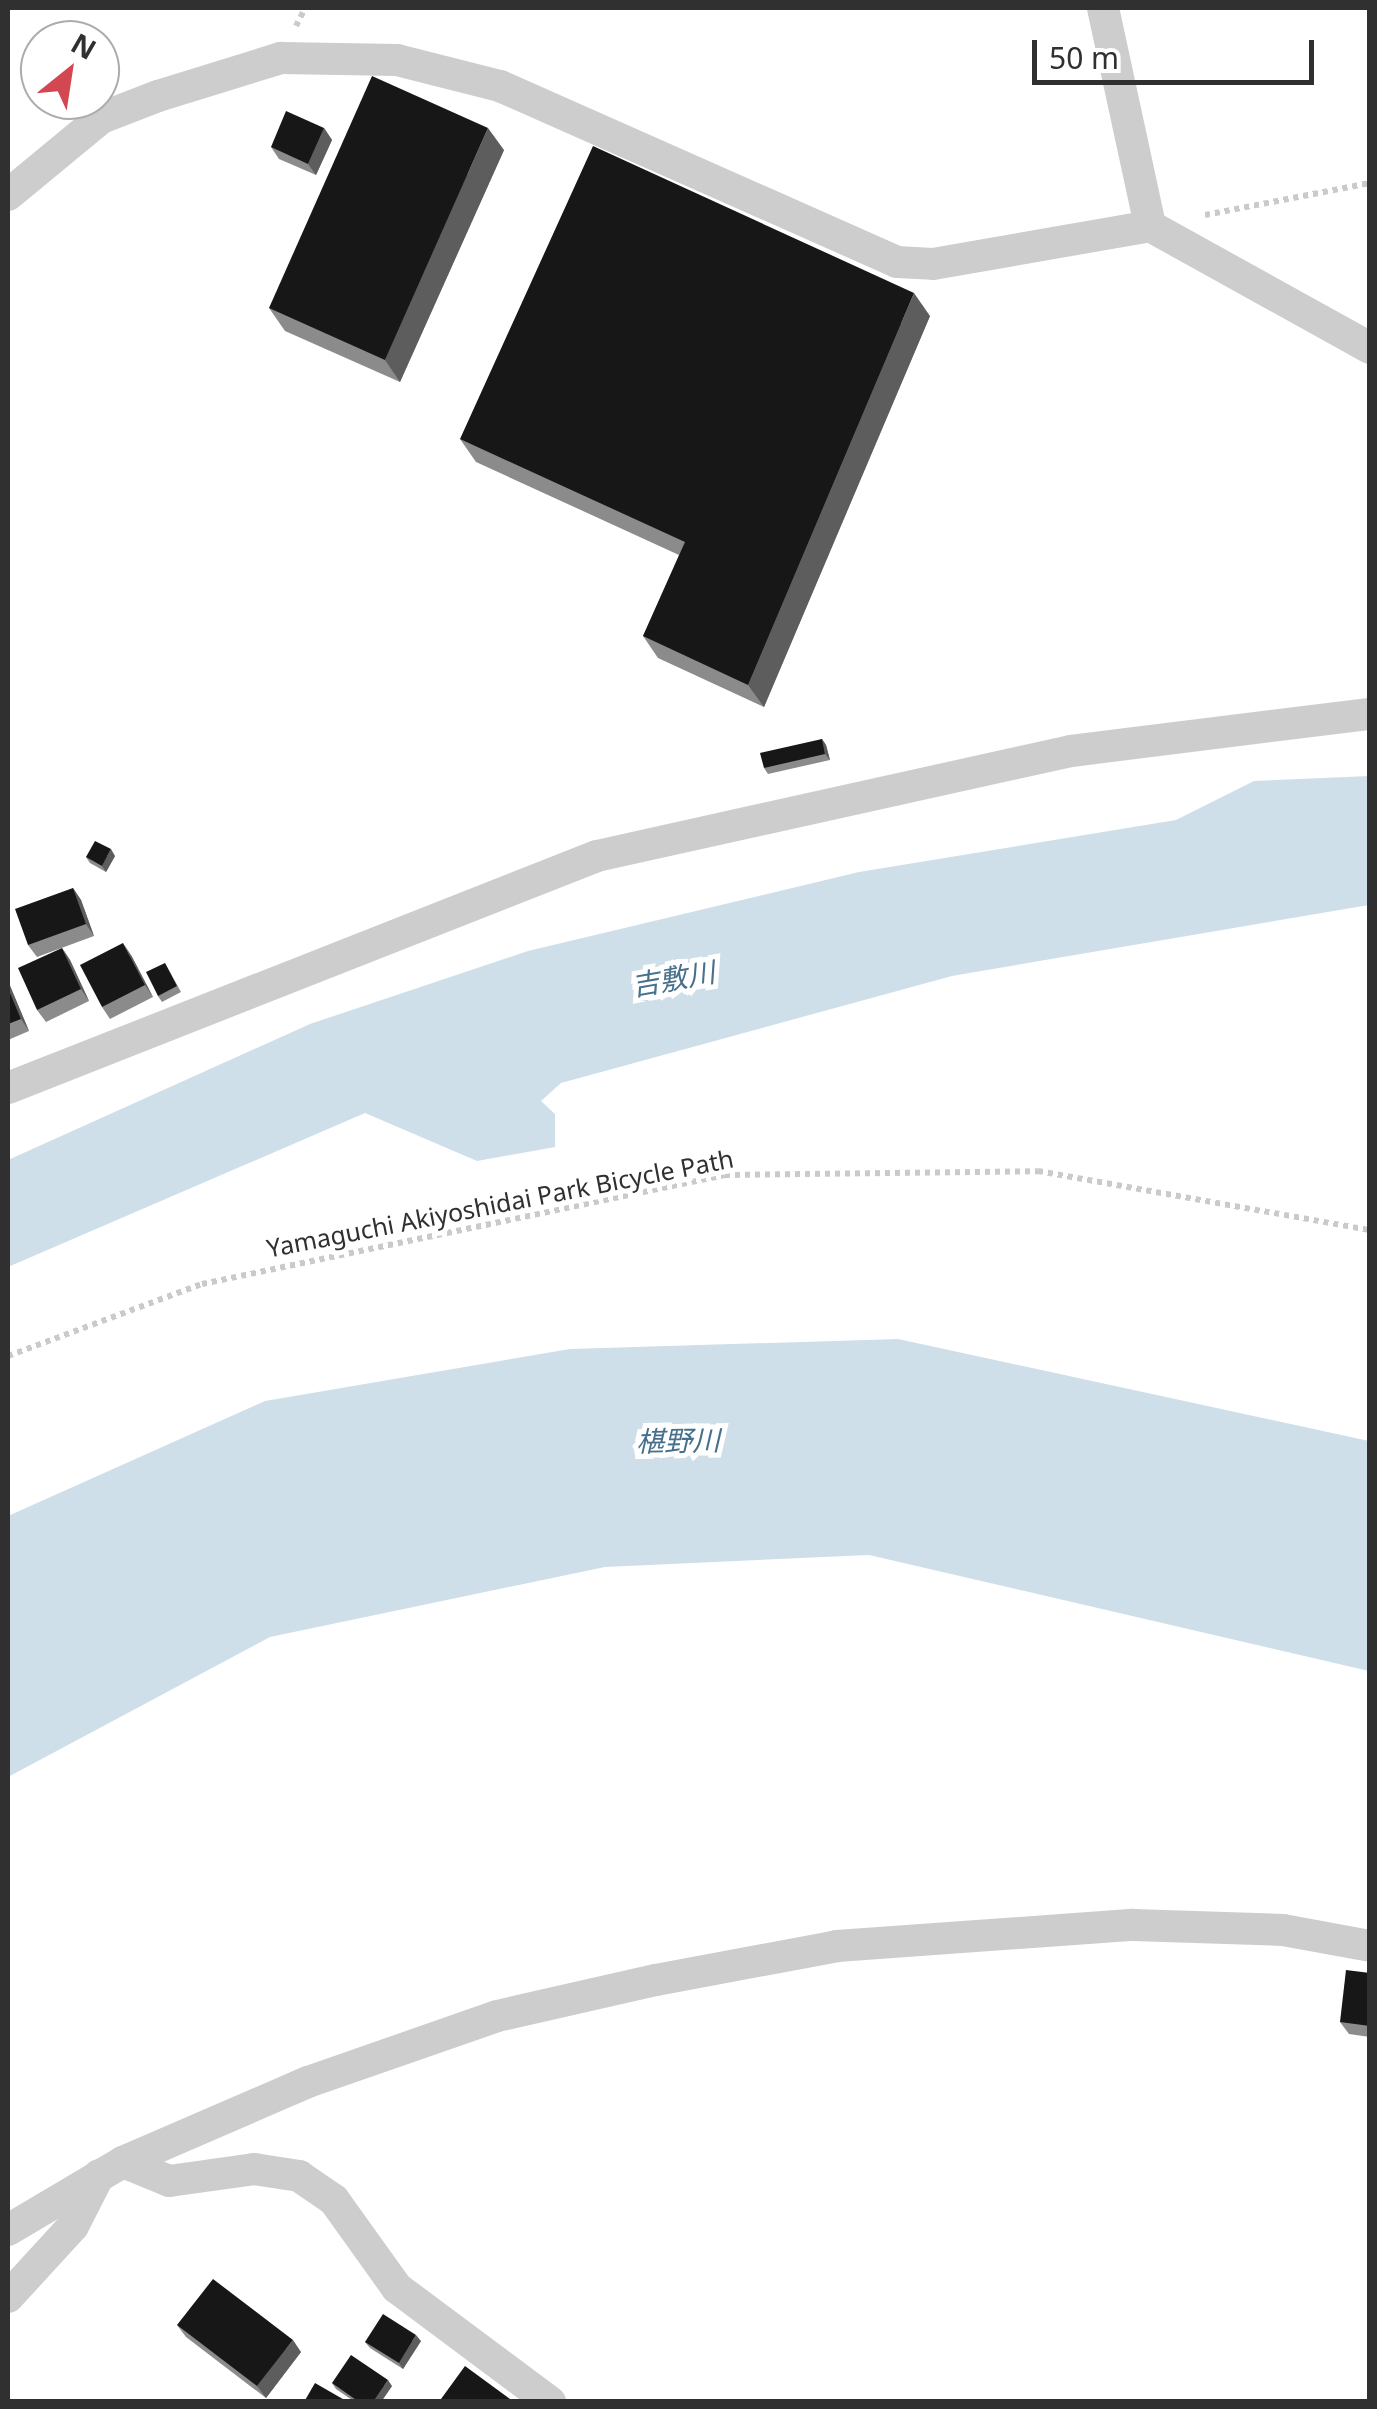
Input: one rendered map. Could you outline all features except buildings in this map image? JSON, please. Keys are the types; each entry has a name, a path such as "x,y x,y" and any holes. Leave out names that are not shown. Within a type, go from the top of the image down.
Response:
{"street":[{"path":"1103,8 1150,226"},
{"path":"8,195 101,118 158,96 281,58 397,60 537,100 897,262 934,264 1150,226 1370,348"},
{"path":"8,1088 597,856 1071,751 1370,714"},
{"path":"8,2230 111,2169 308,2082 497,2016 837,1946 1133,1925 1284,1930 1370,1946"},
{"path":"8,2297 73,2226 111,2169"},
{"path":"111,2169 169,2181 254,2170 298,2176 334,2200 397,2288 550,2402"}],"path":[{"path":"1150,226 1370,182"},
{"name":"Yamaguchi Akiyoshidai Park Bicycle Path","path":"8,1356 202,1284 725,1175 1038,1171 1370,1230"}],"water":[{"name":"吉敷川","path":"1369,776 1369,905 952,976 561,1083 541,1101 555,1114 555,1147 477,1161 365,1113 8,1267 8,1160 310,1024 528,951 859,872 1176,820 1254,781"},
{"name":"椹野川","path":"898,1339 1369,1441 1369,1671 869,1555 605,1567 270,1637 8,1777 8,1516 265,1401 570,1349"}]}
